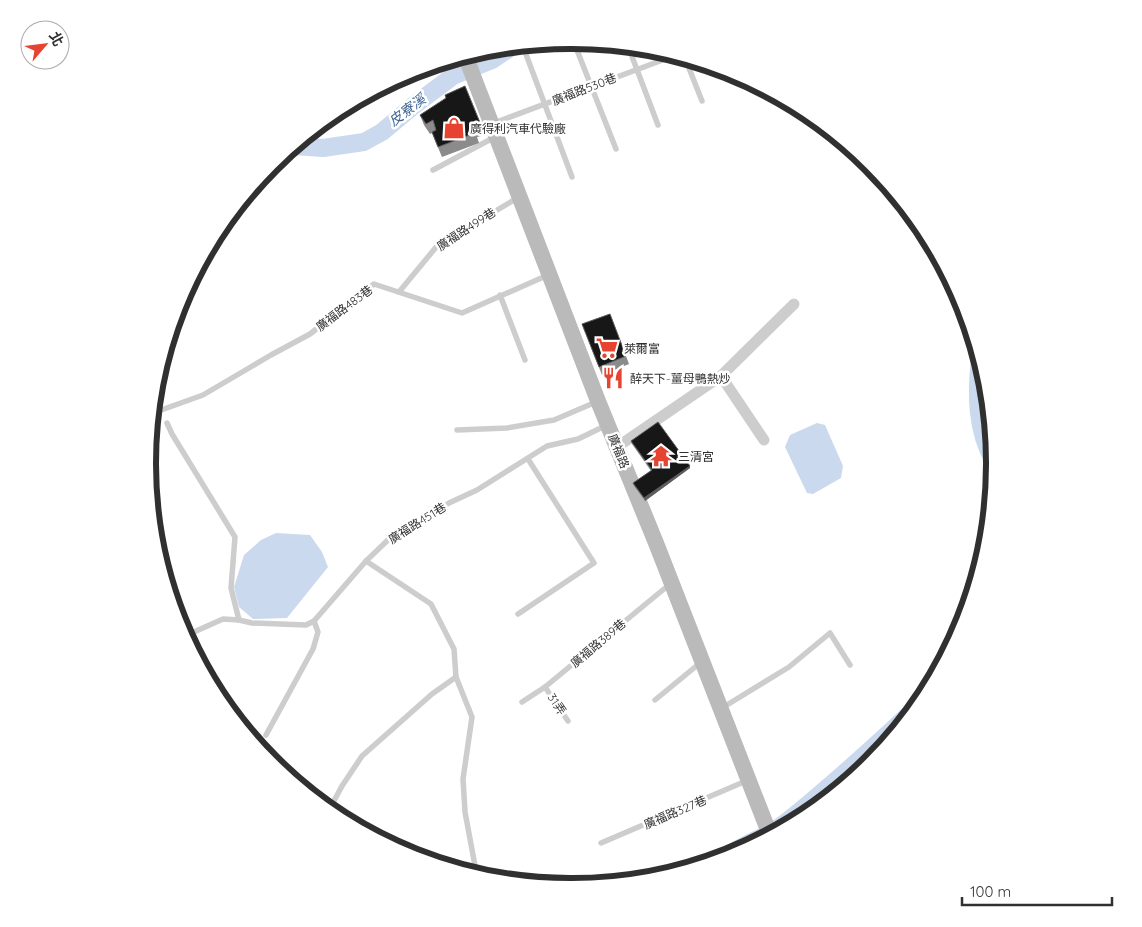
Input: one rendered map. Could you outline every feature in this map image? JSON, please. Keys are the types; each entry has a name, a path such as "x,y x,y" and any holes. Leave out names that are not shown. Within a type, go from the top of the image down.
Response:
{"street":[{"name":"廣福路","path":"468,62 598,401 767,828"},
{"path":"617,446 721,376 794,304"},
{"path":"721,376 764,440"}],"lane":[{"path":"577,49 616,149"},
{"path":"525,51 572,178"},
{"path":"630,53 658,125"},
{"name":"廣福路530巷","path":"433,170 494,130 546,104 664,60"},
{"path":"688,66 702,101"},
{"name":"廣福路499巷","path":"399,292 436,246 520,196"},
{"name":"廣福路483巷","path":"160,410 203,395 310,334 374,284 462,313 550,274"},
{"path":"500,295 524,360"},
{"path":"457,430 507,428 554,420 598,401"},
{"path":"168,423 172,434 235,537 231,588 239,620"},
{"name":"廣福路451巷","path":"314,621 366,560 390,538 450,503 477,490 548,446 578,439 608,424"},
{"path":"518,614 594,563 528,459"},
{"path":"366,560 431,604 454,649 456,677 472,717 463,779 465,812 475,867"},
{"name":"廣福路389巷","path":"522,702 545,687 671,582"},
{"path":"193,633 223,619 252,623 306,626 314,621 318,632 313,649 266,735"},
{"path":"721,710 789,667 830,633 850,665"},
{"path":"655,700 702,662"},
{"path":"333,803 362,756 432,694 456,677"},
{"name":"31弄","path":"545,687 568,721"},
{"name":"廣福路327巷","path":"601,843 748,780"}],"water":[{"path":"817,423 825,425 843,466 841,478 813,494 807,493 785,447 790,435"},
{"path":"276,533 310,535 322,552 328,567 287,618 253,619 239,607 234,587 244,555 261,540"}],"building":[{"name":"廣得利汽車代驗廠","path":"465,86 481,125 473,127 475,133 438,147 432,132 436,130 433,120 426,124 420,115 446,98 445,95"},
{"name":"萊爾富","path":"610,314 626,356 599,367 582,324"},
{"name":"三清宮","path":"658,422 690,466 644,498 633,483 652,470 631,441"}],"waterway":[{"name":"皮寮溪","path":"304,147 323,148 364,142 382,132 453,76 499,55"},
{"path":"978,384 979,411 985,440"},
{"path":"812,801 877,744"}],"place":[{"name":"廣得利汽車代驗廠","path":"454,128"},
{"name":"萊爾富","path":"607,348"},
{"name":"醉天下-薑母鴨熱炒","path":"613,378"},
{"name":"三清宮","path":"661,456"}]}
